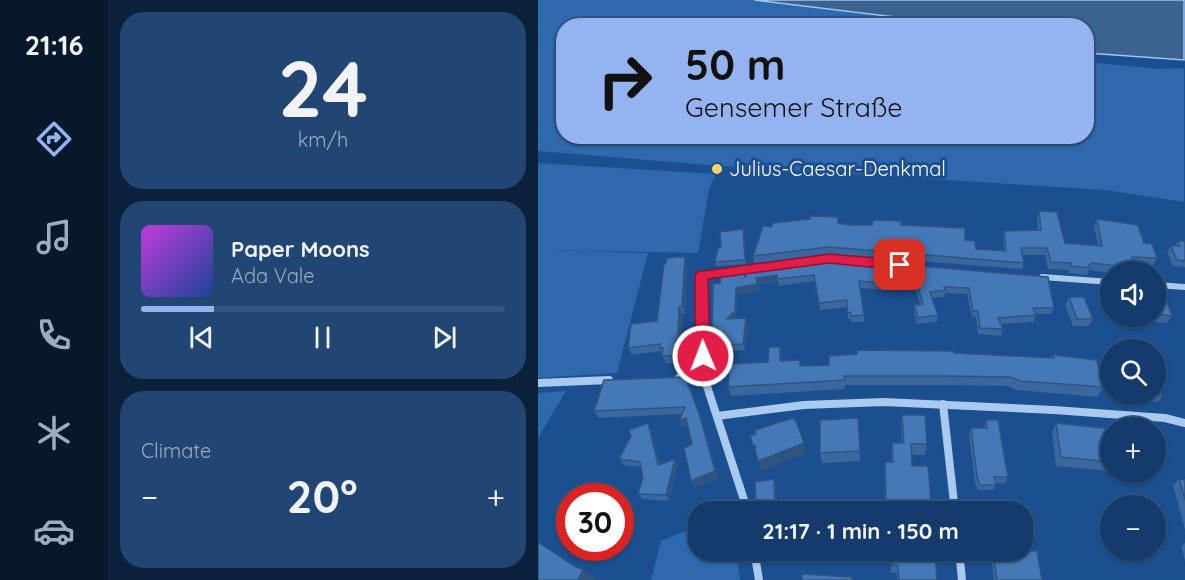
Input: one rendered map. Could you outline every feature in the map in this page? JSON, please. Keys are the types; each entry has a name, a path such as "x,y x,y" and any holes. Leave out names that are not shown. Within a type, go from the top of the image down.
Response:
{"street":[{"path":"736,271 702,275 703,377 744,501"},
{"path":"1029,276 1100,281"},
{"path":"1166,286 1184,287"},
{"path":"669,378 703,377"},
{"path":"538,383 612,380"},
{"path":"717,416 804,405 884,402 1165,418 1184,423"},
{"path":"943,404 954,501"},
{"path":"756,561 759,580"},
{"path":"960,561 962,580"}],"shaded area":[{"path":"538,0 754,0 903,18 556,18 556,144 1094,144 1094,63 1159,69 1184,68 1184,202 1105,190 720,166 538,151"},
{"path":"754,0 1184,0 1184,60 1094,54 1094,18 904,18"},
{"path":"538,163 716,174 709,189 698,253 546,250 648,253 617,373 538,378"},
{"path":"566,391 538,438 538,393"},
{"path":"688,530 688,561 737,561 740,580 651,580 661,541"}],"building":[{"path":"1039,211 1057,212 1065,243 1102,246 1097,219 1138,225 1144,243 1152,244 1157,258 1132,257 1133,261 1100,261 1100,264 1089,265 1090,268 1071,266 1071,263 1051,262 1047,248 1021,248 1024,263 829,247 753,256 763,226 771,227 773,223 810,219 810,216 838,217 838,223 850,225 872,225 873,220 901,221 901,225 965,228 965,240 975,241 976,249 1006,251 1004,231 1041,230"},
{"path":"743,229 745,260 715,262 718,248 721,247 720,232"},
{"path":"1178,241 1185,241 1185,261 1177,260 1171,246 1180,246"},
{"path":"685,257 682,306 679,307 675,356 662,356 663,348 660,348 660,344 628,348 631,324 657,321 664,264 667,258"},
{"path":"829,258 1048,277 1054,308 1033,308 1036,315 998,318 1003,329 980,328 978,311 973,311 969,288 944,287 946,290 930,292 938,315 918,318 914,305 923,304 915,277 890,277 890,283 859,281 864,315 851,316 851,312 847,313 847,300 819,303 814,275 777,279 777,275 756,278 757,284 736,288 735,311 727,319 746,318 743,344 712,345 713,284 720,283 721,271 745,268 745,278 749,268"},
{"path":"1069,297 1084,297 1093,319 1077,319"},
{"path":"1166,299 1172,316 1166,315"},
{"path":"769,347 780,347 780,361 800,360 800,366 829,365 829,356 857,354 857,350 954,351 954,353 1054,358 1053,355 1097,360 1100,387 1021,381 1010,377 844,376 845,380 728,387 730,364 768,362"},
{"path":"685,377 699,413 715,471 691,481 684,448 692,444 686,418 679,421 685,407 594,411 604,380"},
{"path":"902,415 925,415 927,444 911,444 912,466 928,466 931,501 886,501 885,462 893,462 892,443 904,443"},
{"path":"793,418 804,443 758,461 756,446 753,445 750,436 756,434 755,430"},
{"path":"858,418 860,451 820,453 820,420"},
{"path":"986,420 998,420 1008,477 994,477 996,485 980,485 977,477 971,428 987,428"},
{"path":"648,423 658,465 675,459 666,495 638,494 643,478 640,462 619,459 631,436 629,430"},
{"path":"1056,423 1100,428 1100,461 1061,457"},
{"path":"774,479 775,501 756,501 755,482"},
{"path":"1179,479 1185,480 1185,500"},
{"path":"538,542 556,554 556,561 567,561 583,569 578,580 538,580"},
{"path":"1033,551 1037,551 1042,580 997,580 994,561 1033,561"},
{"path":"892,561 936,561 937,580 899,580 898,565 892,565"},
{"path":"802,574 852,577 852,580 802,580"}],"place":[{"name":"Julius-Caesar-Denkmal","path":"717,169"}],"route":[{"path":"703,356 702,275 829,259 900,265"}]}
